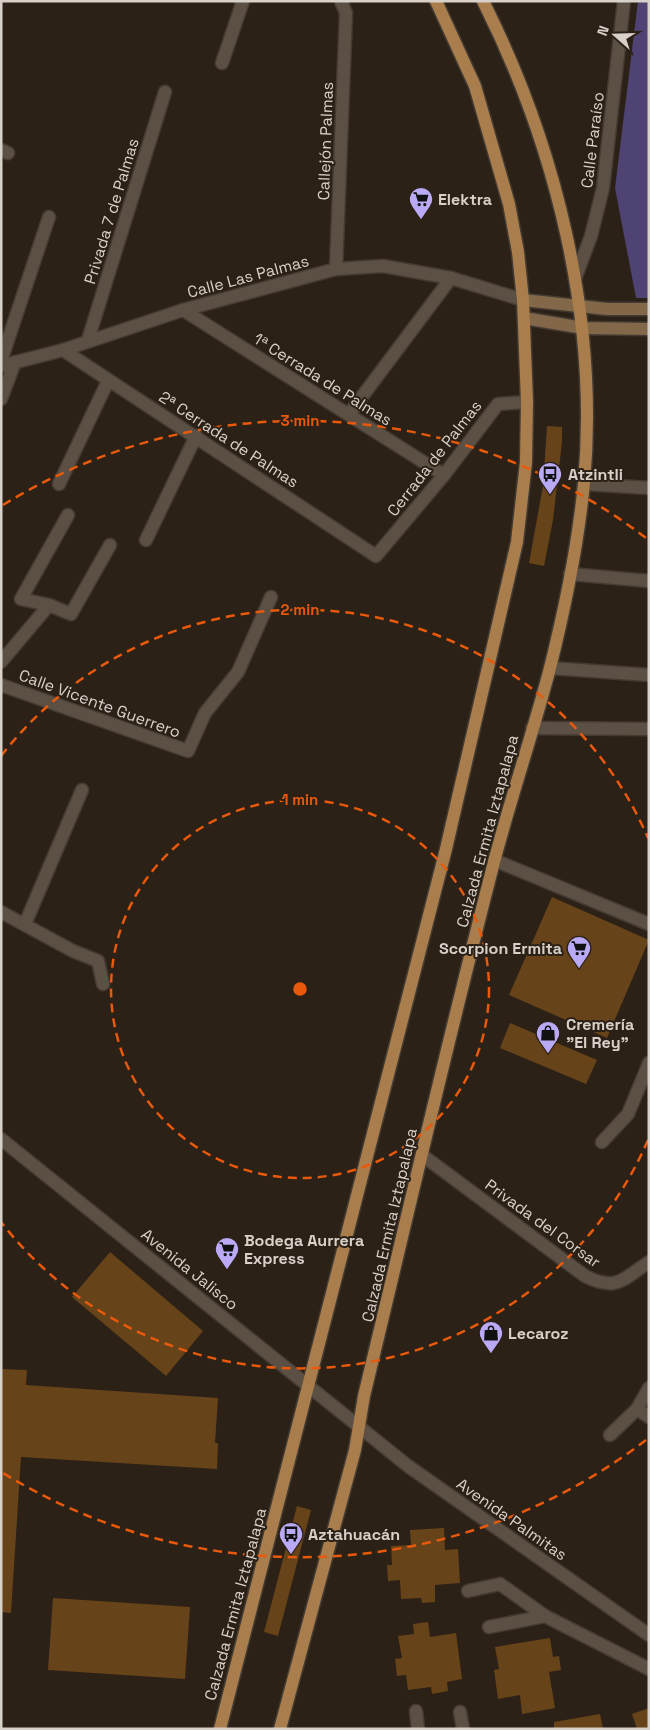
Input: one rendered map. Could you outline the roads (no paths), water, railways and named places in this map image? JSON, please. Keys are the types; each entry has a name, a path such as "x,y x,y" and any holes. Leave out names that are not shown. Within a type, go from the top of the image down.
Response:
{"main road":[{"name":"Calzada Ermita Iztapalapa","path":"220,1729 309,1386 481,702 517,542 526,462 528,402 523,300 511,214 496,154 475,86 436,1"},
{"name":"Calzada Ermita Iztapalapa","path":"280,1729 355,1450 359,1425 422,1155 494,860 550,668 570,574 584,484 587,426 583,328 575,279 564,227 528,107 512,64 483,1"}],"street":[{"path":"222,62 242,1"},
{"name":"Callejón Palmas","path":"336,269 346,13 340,1"},
{"name":"Calle Paraíso","path":"575,279 591,236 603,188 624,1"},
{"name":"Privada 7 de Palmas","path":"88,340 165,92"},
{"path":"1,361 49,218"},
{"name":"Calle Las Palmas","path":"1,366 63,350 88,340 184,310 336,269 383,266 451,278 523,300 579,306 649,310"},
{"path":"349,414 451,278"},
{"path":"507,295 524,318 583,328 649,329"},
{"name":"1ª Cerrada de Palmas","path":"184,310 444,475"},
{"name":"2ª Cerrada de Palmas","path":"63,350 376,556"},
{"path":"1,399 14,362"},
{"path":"59,484 108,381"},
{"name":"Cerrada de Palmas","path":"376,556 444,475 498,404 528,402"},
{"path":"146,540 196,436"},
{"path":"584,484 649,488"},
{"path":"68,515 21,599 49,605 71,614 110,545"},
{"path":"570,574 649,580"},
{"name":"Calle Vicente Guerrero","path":"1,685 188,752 205,713 238,672 271,597"},
{"path":"1,662 49,605"},
{"path":"550,668 649,675"},
{"path":"532,728 649,729"},
{"path":"25,924 82,790"},
{"path":"494,860 649,924"},
{"path":"1,912 73,951 98,961 103,984"},
{"path":"602,1142 628,1114 649,1063"},
{"name":"Avenida Jalisco","path":"1,1139 359,1425"},
{"name":"Privada del Corsar","path":"422,1155 585,1276 600,1284 616,1284 649,1262"},
{"path":"610,1435 637,1410 649,1388"},
{"path":"637,1410 649,1417"},
{"name":"Avenida Palmitas","path":"359,1425 408,1466 649,1635"},
{"path":"468,1591 500,1584 545,1616 649,1668"},
{"path":"489,1627 545,1616"},
{"path":"416,1712 418,1729"},
{"path":"460,1712 463,1729"}],"place":[{"name":"Elektra","path":"421,220"},
{"name":"Atzintli","path":"550,495"},
{"name":"Scorpion Ermita","path":"579,969"},
{"name":"Cremería \"El Rey\"","path":"548,1054"},
{"name":"Bodega Aurrera Express","path":"227,1270"},
{"name":"Lecaroz","path":"491,1354"},
{"name":"Aztahuacán","path":"291,1555"}]}
